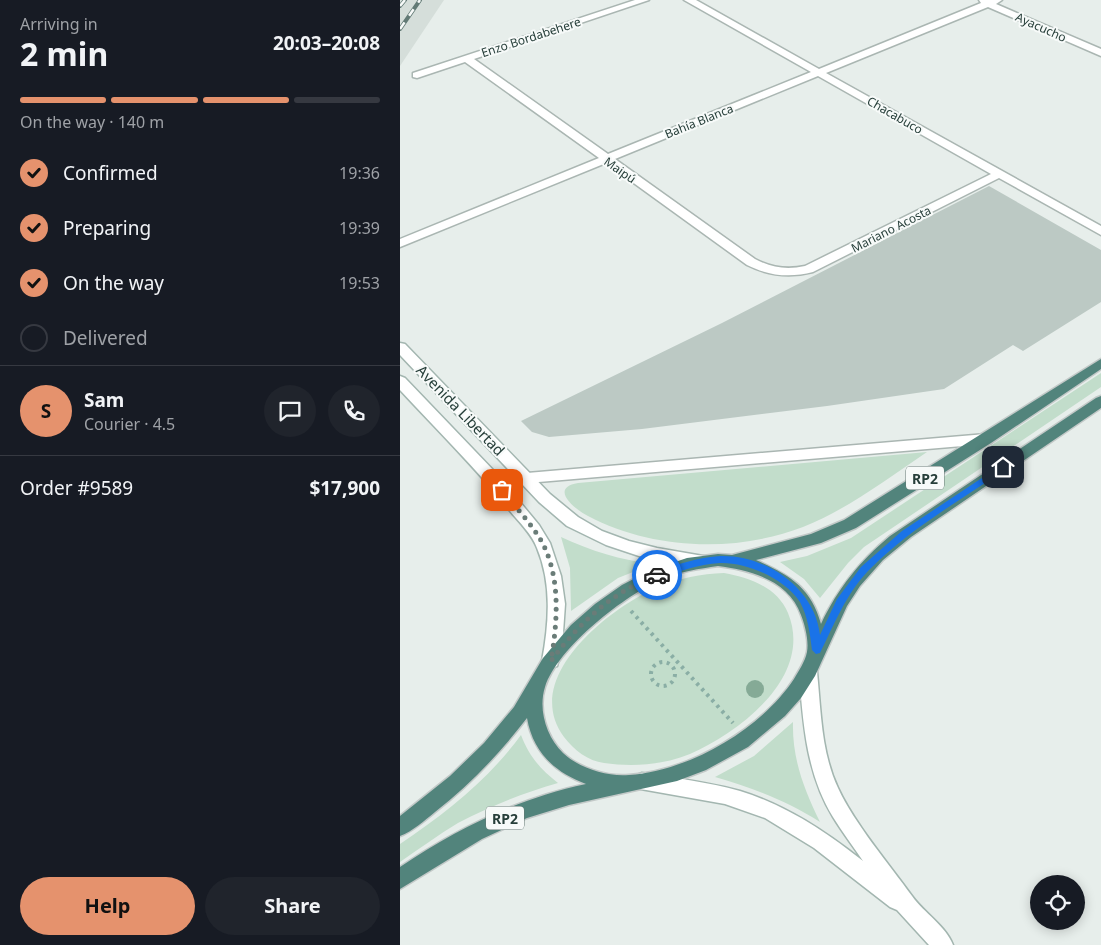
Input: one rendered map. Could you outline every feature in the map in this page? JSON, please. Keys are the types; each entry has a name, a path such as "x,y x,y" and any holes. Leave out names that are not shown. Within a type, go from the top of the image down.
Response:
{"highway":[{"name":"RP2","path":"400,827 461,779 485,757 514,723 551,661 574,632 605,603 638,583 687,565 705,561 733,560 796,545 834,532 872,511 986,439 1101,363"},
{"name":"RP2","path":"400,879 452,844 524,810 562,798 674,774 700,765 742,741 777,712 808,672 816,650 840,602 851,585 892,543 1101,401"},
{"name":"RP2","path":"733,560 752,564 769,571 797,591 811,614 816,650"},
{"name":"RP2","path":"534,692 534,718 539,734 546,748 558,761 587,776 631,783"}],"street":[{"name":"Enzo Bordabehere","path":"417,75 644,0"},
{"name":"Chacabuco","path":"688,0 1101,232"},
{"name":"Bahía Blanca","path":"400,243 606,160 989,1"},
{"name":"Ayacucho","path":"989,1 1101,54"},
{"name":"Maipú","path":"466,58 751,262 766,270 780,273"},
{"name":"Mariano Acosta","path":"780,273 809,269 827,262 999,174"},
{"name":"Avenida Libertad","path":"400,347 527,478 549,505 557,511 583,528 602,537 642,550 705,561"},
{"name":"Avenida Libertad","path":"400,381 502,490 535,531 545,547 552,570 557,609 551,661"},
{"path":"527,478 986,439"},
{"path":"808,672 814,738 829,790 839,810 911,912"},
{"path":"631,783 720,795 771,812 814,837 911,912 943,945"}],"path":[{"path":"625,605 736,727"},
{"path":"666,663 673,667 676,677 671,683 659,685 652,681 650,670 657,664 666,663"},
{"path":"673,667 679,663"}],"shaded area":[{"path":"400,0 444,0 400,66"}],"green space":[{"path":"1101,373 1101,387 864,547 848,563 820,598 804,579 780,562 807,556 851,538"},
{"path":"927,452 867,493 820,520 777,535 750,541 694,544 639,536 588,516 577,509 567,499 565,494 565,489 578,483"},
{"path":"561,537 606,554 653,564 618,578 571,611 570,568"},
{"path":"724,573 753,581 770,590 777,596 788,613 793,636 791,659 782,679 768,699 730,732 690,754 670,761 637,765 604,763 592,760 572,746 564,737 553,714 553,692 561,669 576,648 595,628 616,611 638,597 658,587 682,579 699,575"},
{"path":"793,722 793,736 800,774 820,822 769,796 715,777 754,756"},
{"path":"521,735 536,762 558,783 507,800 458,823 400,862 400,844 465,795 495,767"}],"building":[{"path":"989,186 1101,250 1101,302 1023,351 1013,345 944,389 827,406 642,429 549,437 532,432 521,421 722,323"}],"railway":[{"path":"400,6 405,0"},
{"path":"400,29 420,0"}],"way so far":[{"path":"502,490 535,531 545,547 552,570 557,609 551,661 574,632 605,603 638,583 657,575"}],"route":[{"path":"657,575 687,565 719,560 733,560 752,564 769,571 797,591 804,602 811,614 816,650 840,602 864,570 892,543 1003,467"}]}
